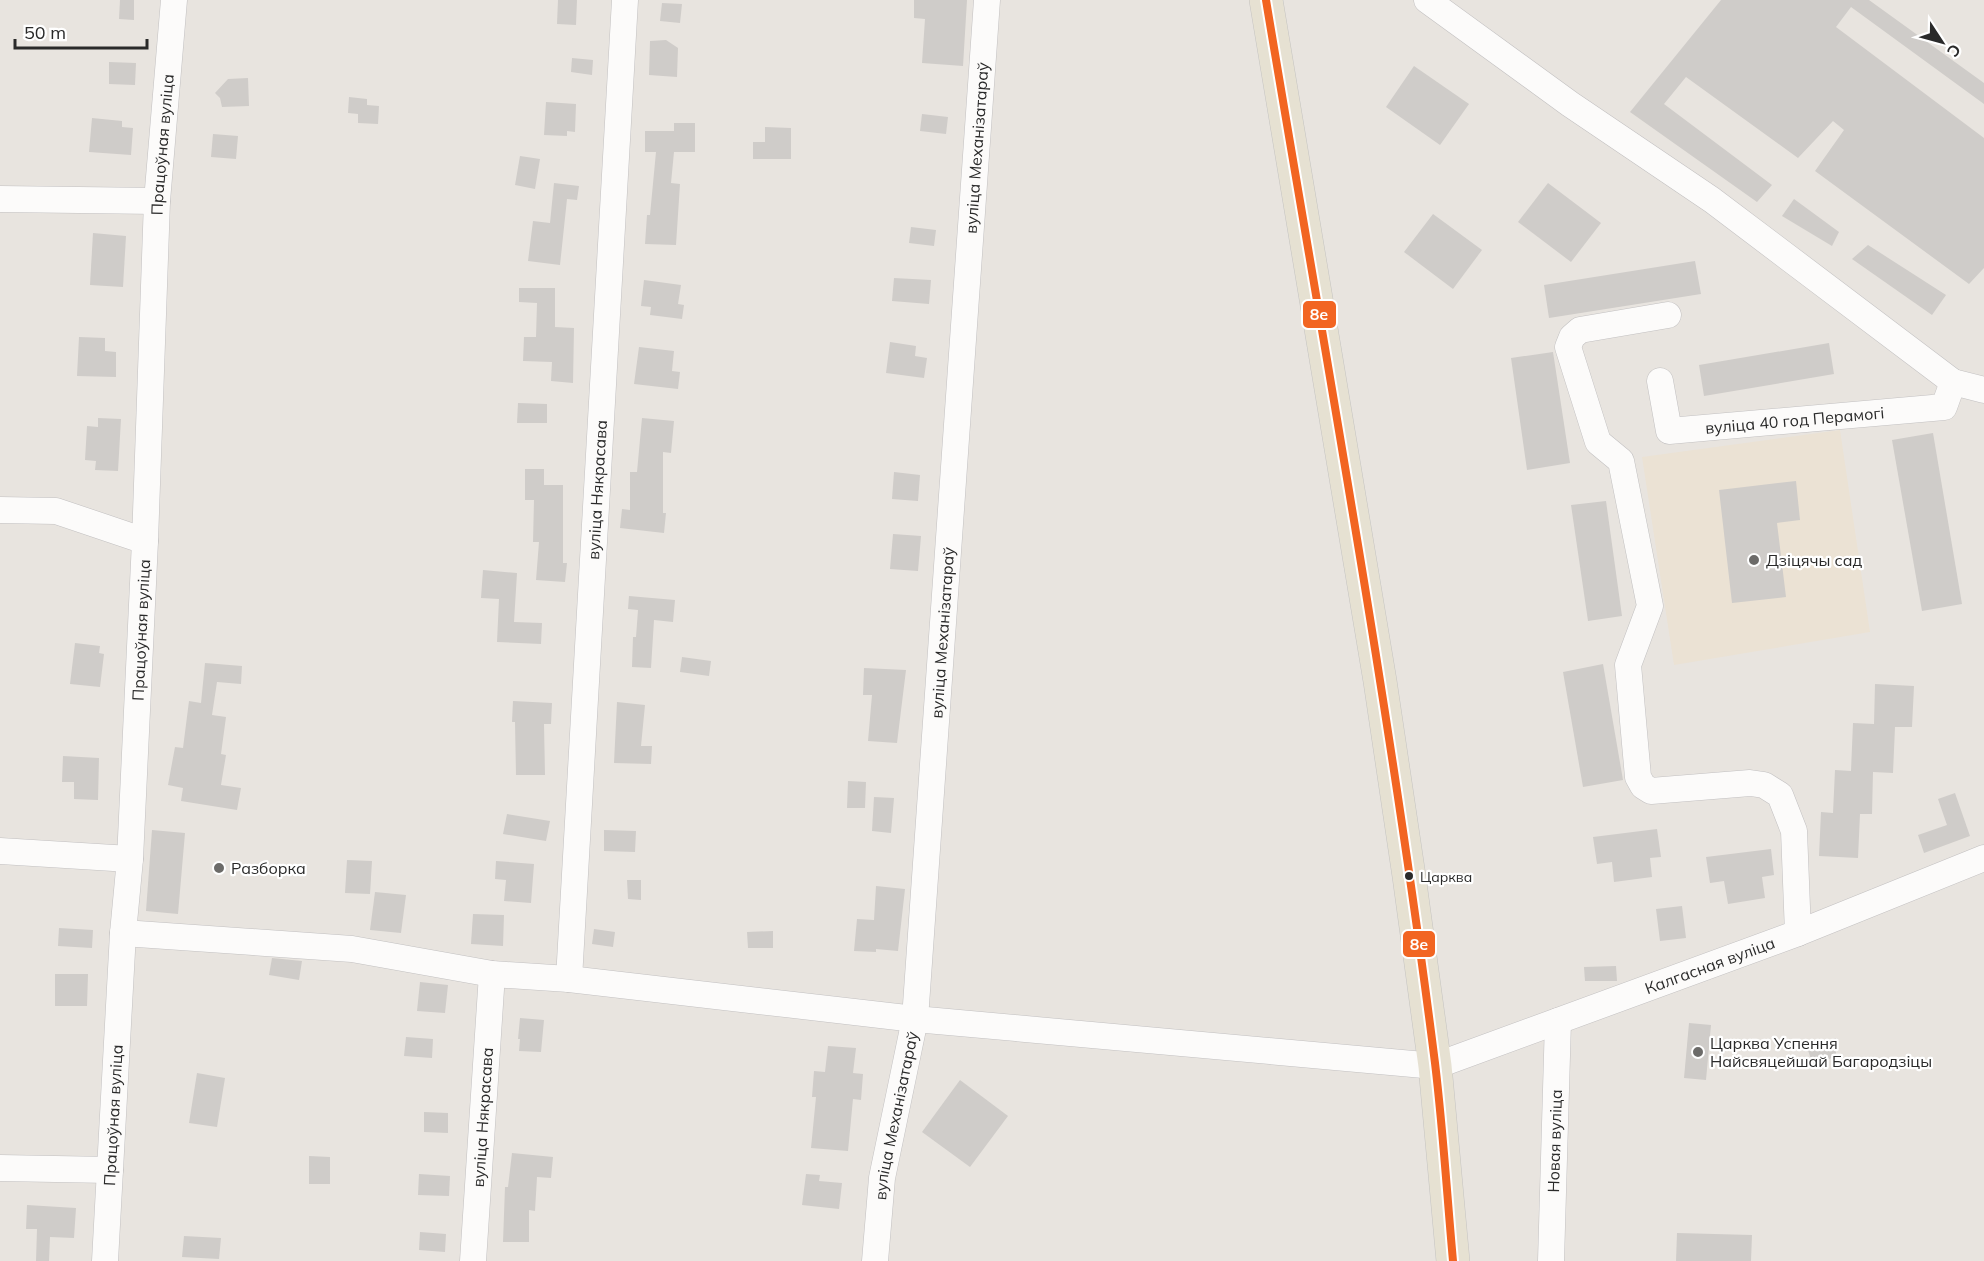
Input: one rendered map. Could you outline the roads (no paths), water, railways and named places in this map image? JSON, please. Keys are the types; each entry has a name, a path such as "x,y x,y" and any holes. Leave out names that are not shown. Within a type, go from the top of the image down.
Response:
{"main road":[{"path":"1266,0 1380,681 1435,1066 1453,1261"}],"street":[{"name":"Працоўная вуліца","path":"105,1261 123,933 130,859 145,541 157,201 174,0"},
{"name":"вуліца Някрасава","path":"568,979 626,0"},
{"name":"вуліца Механізатараў","path":"875,1261 882,1178 915,1019 987,0"},
{"path":"1427,0 1570,104 1712,200 1953,382 1984,390"},
{"path":"0,199 157,201"},
{"path":"1668,315 1580,330 1572,337 1568,347 1598,442 1621,461 1650,606 1628,665 1638,777 1643,786 1651,791 1750,783 1764,785 1780,795 1794,831 1798,933"},
{"name":"вуліца 40 год Перамогі","path":"1660,381 1669,431 1944,406 1953,382"},
{"path":"0,510 56,511 145,541"},
{"path":"0,851 130,859"},
{"name":"Калгасная вуліца","path":"1435,1066 1798,933 1984,858"},
{"path":"123,933 352,949 492,974 568,979 915,1019 1435,1066"},
{"name":"вуліца Някрасава","path":"473,1261 492,974"},
{"name":"Новая вуліца","path":"1551,1261 1558,1021"},
{"path":"0,1168 110,1170"}],"place":[{"name":"Дзіцячы сад","path":"1754,560"},
{"name":"Разборка","path":"219,868"},
{"name":"Царква","path":"1409,876"},
{"name":"Царква Успення Найсвяцейшай Багародзіцы","path":"1698,1052"}]}
